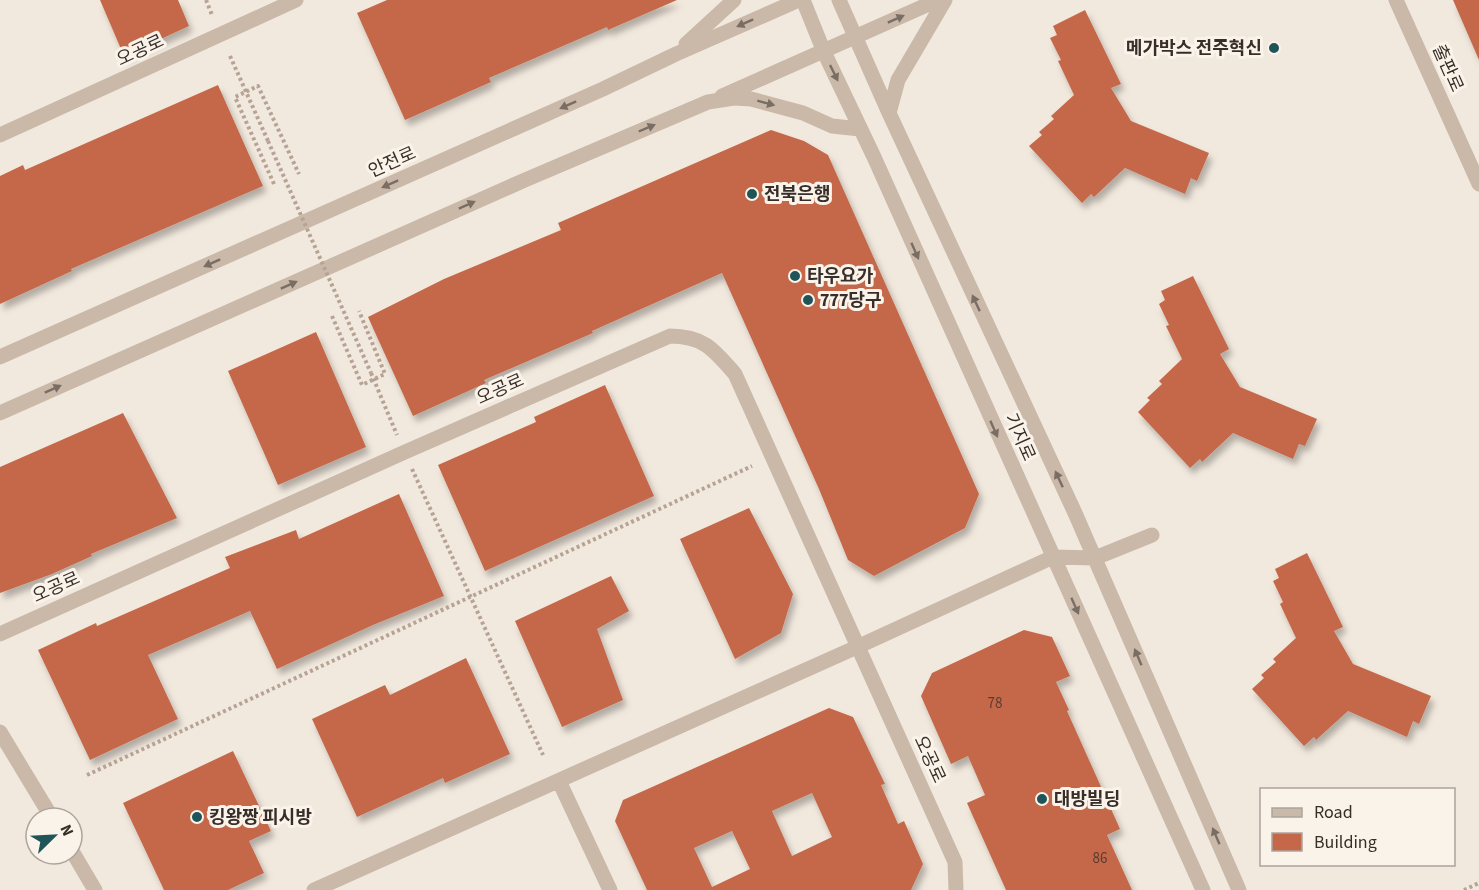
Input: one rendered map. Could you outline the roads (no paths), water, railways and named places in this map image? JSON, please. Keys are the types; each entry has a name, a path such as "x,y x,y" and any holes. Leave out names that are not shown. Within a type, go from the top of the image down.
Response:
{"street":[{"name":"오공로","path":"0,135 296,0"},
{"path":"676,54 734,0"},
{"name":"안전로","path":"0,357 801,0"},
{"name":"기지로","path":"801,0 1203,890"},
{"name":"기지로","path":"839,0 1095,558 1239,890"},
{"path":"0,413 514,184 824,52 938,0"},
{"path":"889,113 898,80 945,0"},
{"name":"출판로","path":"1396,0 1479,184"},
{"path":"708,102 734,98 751,99 803,113 832,126 860,129"},
{"name":"오공로","path":"0,634 670,336 683,336 711,346 735,374 955,862 956,890"},
{"path":"314,890 1053,557 1095,558 1152,535"},
{"path":"0,732 45,806"},
{"path":"559,781 610,890"},
{"path":"81,866 95,890"}],"place":[{"name":"메가박스 전주혁신","path":"1274,48"},
{"name":"전북은행","path":"752,194"},
{"name":"타우요가","path":"795,276"},
{"name":"777당구","path":"808,300"},
{"name":"대방빌딩","path":"1042,799"},
{"name":"킹왕짱 피시방","path":"197,817"}]}
